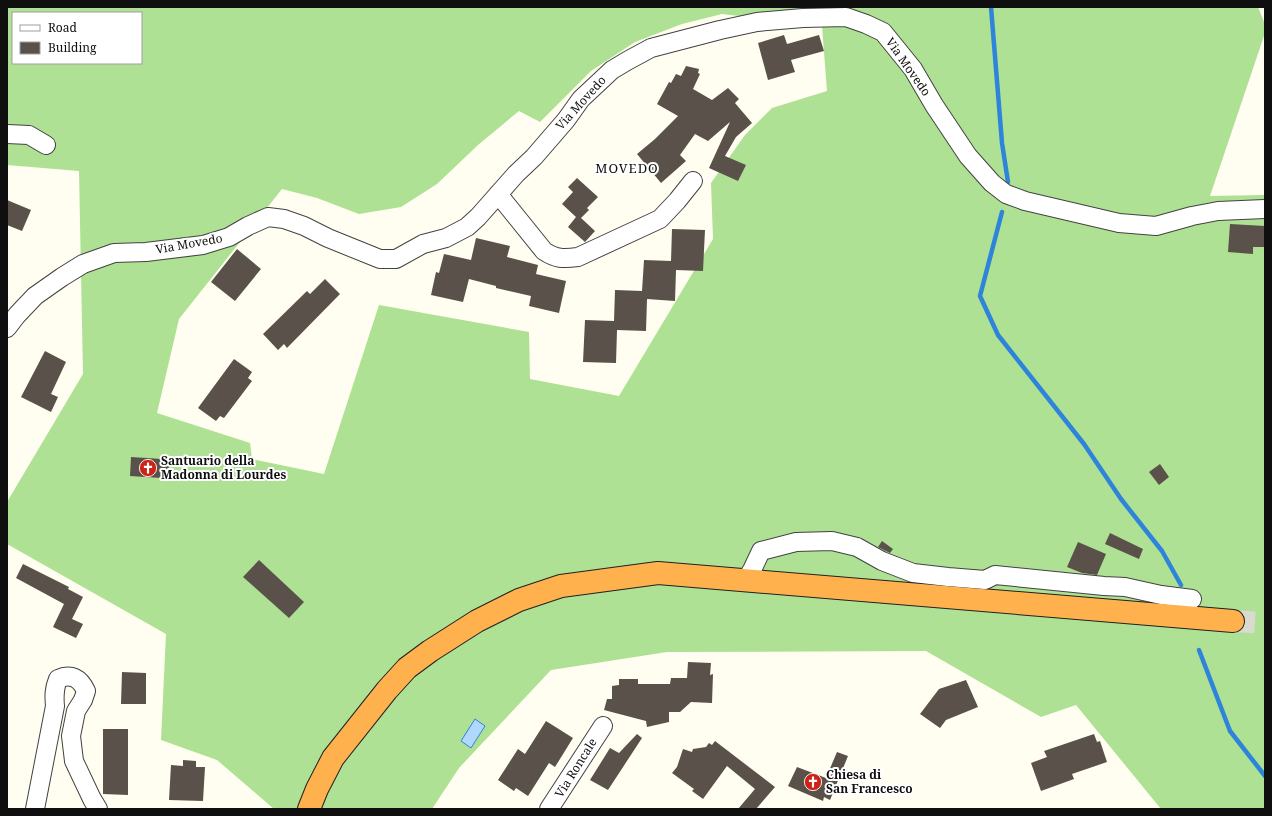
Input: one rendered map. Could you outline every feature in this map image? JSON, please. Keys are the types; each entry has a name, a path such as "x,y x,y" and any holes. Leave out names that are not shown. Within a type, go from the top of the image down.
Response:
{"highway":[{"path":"309,809 316,789 333,758 387,690 407,668 430,651 477,621 519,600 562,586 658,573 1233,621"}],"street":[{"name":"Via Movedo","path":"7,328 35,296 83,264 114,253 146,252 203,245 229,238 248,226 268,217 284,219 298,224 380,259 396,259 423,244 446,238 467,227 516,174 534,157 566,120 581,99 612,70 651,48 757,22 803,18 846,17 883,32 913,70 968,156 992,183 1006,194 1032,202 1119,223 1156,226 1192,216 1218,211 1265,209"},
{"path":"7,134 29,135 46,145"},
{"path":"498,194 544,250 551,255 566,259 578,257 660,219 693,181"},
{"path":"745,581 761,551 796,542 832,541 857,547 882,561 913,573 985,580 995,575 1125,587 1161,595 1192,599"},
{"path":"35,809 55,706 55,686 58,679 65,676 75,677 83,684 86,691 83,700 76,710 70,736 74,761 98,809"},
{"name":"Via Roncale","path":"550,809 603,726"}],"green space":[{"path":"7,7 1258,7 1265,24 1265,33 1210,196 1265,195 1265,809 1161,809 1076,705 1041,717 926,651 667,652 551,670 459,768 432,809 274,809 217,760 161,740 166,634 7,544 7,502 83,374 79,171 7,165","holes":["722,14 822,26 827,91 772,108 745,135 711,183 713,239 619,396 530,379 529,332 379,305 324,474 252,459 250,443 157,413 179,319 282,189 317,198 359,214 401,207 437,184 478,145 519,111 540,122 591,71 635,42 682,24"]}],"water":[{"path":"475,719 485,726 471,748 461,741"}],"building":[{"path":"784,35 787,44 819,35 824,51 791,60 795,72 768,80 758,43"},
{"path":"686,66 699,69 698,73 700,74 693,89 712,100 728,88 739,99 735,103 752,123 736,137 725,156 746,165 738,181 709,168 730,122 708,141 695,134 680,155 686,161 661,183 637,154 655,139 678,116 657,104 669,82 671,83 676,74 681,76"},
{"path":"577,178 598,197 587,208 589,210 581,218 595,231 585,242 568,227 576,217 562,204 573,192 568,187"},
{"path":"7,200 31,210 22,231 7,225"},
{"path":"1230,224 1265,226 1265,247 1253,247 1253,254 1228,252"},
{"path":"672,229 705,230 703,271 676,270 675,301 647,299 646,331 617,330 616,363 583,362 585,320 614,321 615,290 642,291 644,260 671,261"},
{"path":"476,238 510,246 507,257 538,265 536,274 566,281 559,313 529,306 531,296 496,288 496,286 469,279 463,302 431,295 436,272 439,273 444,254 471,260"},
{"path":"237,249 261,269 235,301 211,282"},
{"path":"325,279 340,294 287,348 284,344 278,350 263,334 307,291 310,294"},
{"path":"45,351 66,362 51,394 58,397 51,412 21,397"},
{"path":"234,359 252,372 248,378 252,381 224,418 220,416 216,421 198,408"},
{"name":"Santuario della Madonna di Lourdes","path":"131,457 162,459 169,466 168,472 161,478 130,476"},
{"path":"1160,464 1169,477 1159,485 1149,472"},
{"path":"1110,533 1143,549 1139,559 1105,544"},
{"path":"882,541 893,549 890,553 878,547"},
{"path":"1078,542 1106,554 1097,575 1082,573 1067,567"},
{"path":"259,560 304,602 289,618 243,577"},
{"path":"23,564 69,587 68,589 83,597 72,619 83,624 76,638 53,627 64,604 16,578"},
{"path":"688,662 711,663 710,675 713,674 712,703 691,702 680,712 669,712 669,722 647,727 646,721 604,710 607,699 612,699 612,686 619,685 619,679 638,679 638,684 670,684 671,678 687,678"},
{"path":"122,672 146,673 146,704 121,704"},
{"path":"966,680 978,707 946,720 940,728 920,714 939,689"},
{"path":"546,721 573,738 555,767 549,763 528,796 516,788 514,791 498,780 518,749 525,754"},
{"path":"103,729 128,729 128,795 103,794"},
{"path":"637,734 642,738 608,790 590,780 610,748 619,753"},
{"path":"1094,734 1097,742 1100,741 1107,762 1072,774 1074,779 1041,791 1031,763 1047,757 1044,751"},
{"path":"715,741 775,787 756,809 738,809 755,789 727,766 703,799 692,791 694,789 672,773 677,767 683,749 692,752 693,749 706,747 709,743 712,745"},
{"name":"Chiesa di San Francesco","path":"837,752 848,756 830,800 824,797 823,801 788,786 797,767 826,778"},
{"path":"183,760 196,761 196,767 205,767 203,801 169,800 171,765 183,766"}],"waterway":[{"path":"991,7 1002,143 1008,182"},
{"path":"1002,212 980,296 998,335 1084,444 1121,499 1162,551 1181,585"},
{"path":"1199,650 1230,731 1265,776"}],"tunnel":[{"path":"1233,621 1265,623"}],"place":[{"name":"Santuario della Madonna di Lourdes","path":"148,468"},
{"name":"Chiesa di San Francesco","path":"813,782"}],"district":[{"name":"MOVEDO","path":"627,168"}]}
